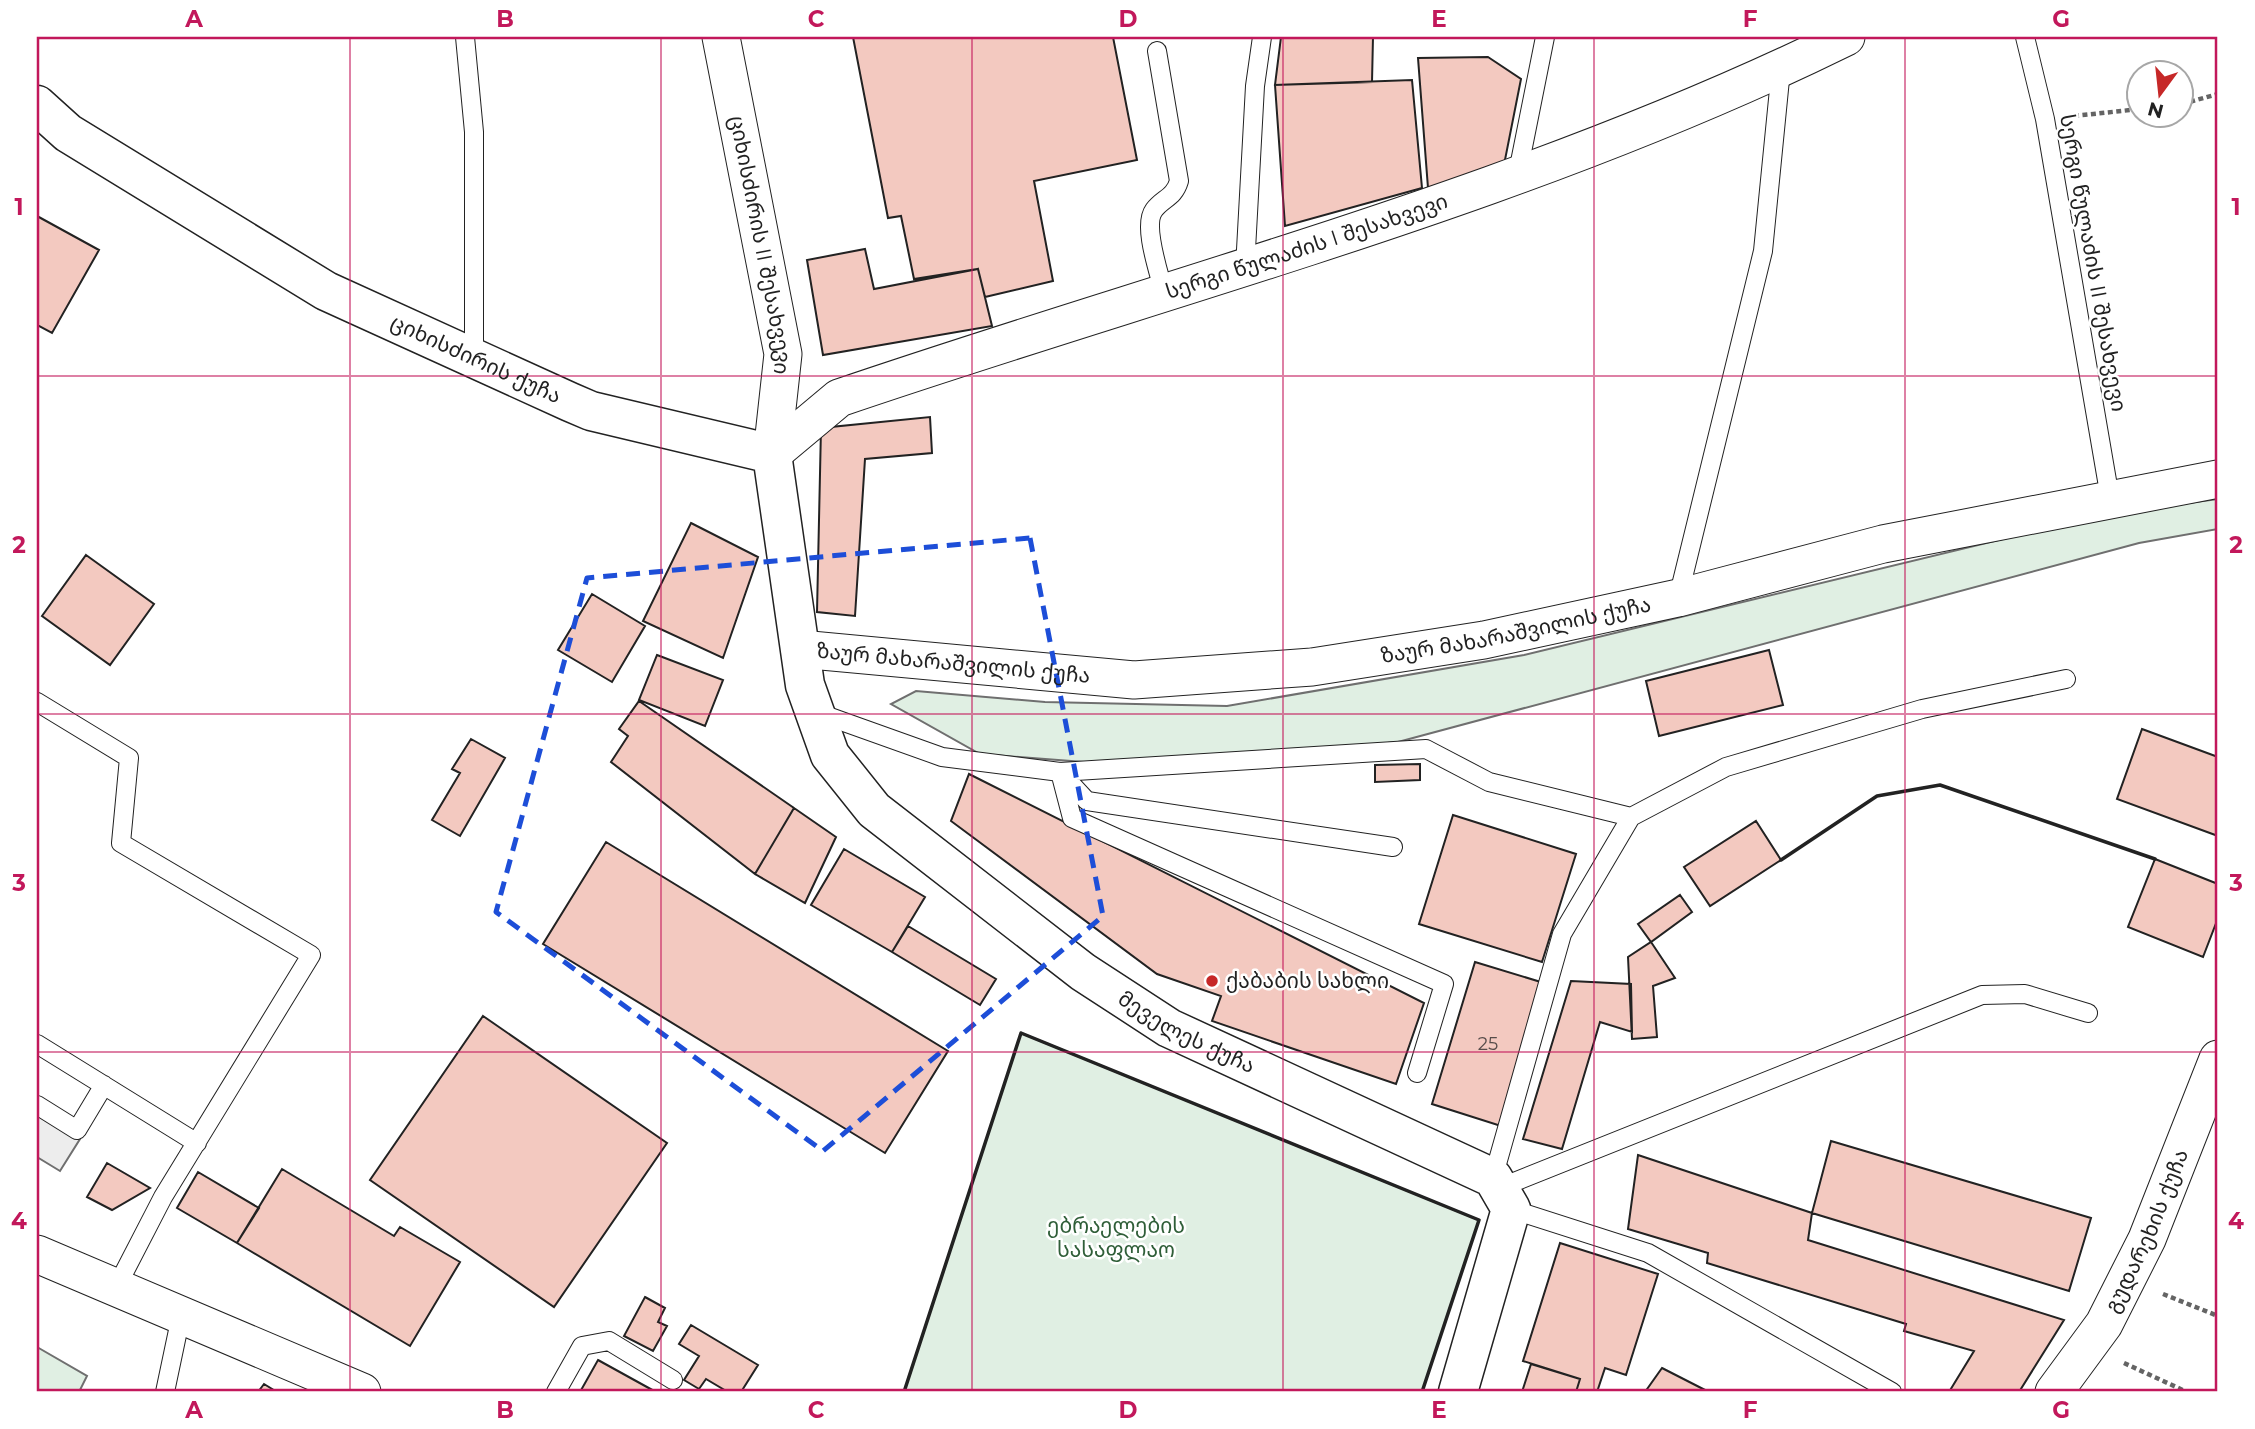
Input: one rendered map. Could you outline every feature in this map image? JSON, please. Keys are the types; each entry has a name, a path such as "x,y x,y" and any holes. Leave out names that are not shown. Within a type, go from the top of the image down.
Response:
{"street":[{"name":"ციხისძირის II შესახვევი","path":"722,37 783,354 772,454"},
{"name":"სერგი წულაძის I შესახვევი","path":"772,454 839,398 1245,268 1517,177 1781,69 1846,37"},
{"name":"ციხისძირის ქუჩა","path":"37,104 68,133 326,291 591,411 772,454"},
{"path":"772,454 800,649"},
{"name":"ზაურ მახარაშვილის ქუჩა","path":"800,649 1134,680 1312,667 1484,640 1678,598 1883,544 2218,479"},
{"name":"მეველეს ქუჩა","path":"800,649 805,685 830,755 874,810 1083,972 1169,1028 1501,1192"},
{"name":"გუდარეხის ქუჩა","path":"2054,1392 2104,1325 2152,1226 2218,1059"},
{"path":"1458,1392 1501,1192"},
{"path":"37,1254 362,1392"}],"lane":[{"path":"465,37 474,132 474,358"},
{"path":"1245,268 1255,86 1262,37"},
{"path":"1517,177 1545,37"},
{"name":"სერგი წულაძის II შესახვევი","path":"2025,37 2045,119 2110,498"},
{"path":"1157,51 1179,181 1175,193 1154,211 1150,222 1164,293"},
{"path":"1678,598 1763,251 1781,69"},
{"path":"1501,1192 1562,934 1631,817 1726,767 1922,709 2066,679"},
{"path":"37,702 129,758 121,843 312,955 163,1197 116,1288"},
{"path":"815,712 942,757 1060,772 1426,749 1489,782 1631,817"},
{"path":"1060,772 1087,801 1393,847"},
{"path":"1060,772 1072,818 1444,984 1418,1073"},
{"path":"1501,1192 1982,995 2025,994 2088,1013"},
{"path":"37,1044 197,1143"},
{"path":"37,1105 77,1130 104,1085"},
{"path":"1501,1192 1648,1253 1892,1392"},
{"path":"165,1392 181,1316"},
{"path":"556,1392 582,1346 609,1341 673,1380"}],"path":[{"path":"2196,100 2218,94"},
{"path":"2045,119 2126,110"},
{"path":"2126,1280 2218,1316"},
{"path":"2091,1343 2121,1362 2188,1392"}],"highlighted area":[{"path":"1030,538 1103,916 823,1151 496,912 587,578"}],"green space":[{"path":"2218,499 2218,529 2139,543 1398,742 1136,766 980,754 891,704 916,691 1045,702 1227,706 1524,655 2106,514"},
{"name":"ებრაელების სასაფლაო","path":"1021,1033 1479,1220 1422,1392 904,1392"},
{"path":"37,1347 87,1376 79,1392 37,1392"}],"shaded area":[{"path":"37,1113 80,1139 60,1171 37,1157"}],"building":[{"path":"853,37 1113,37 1137,160 1034,181 1053,281 985,297 978,269 914,279 901,216 888,218"},
{"path":"1281,37 1373,37 1372,82 1275,85"},
{"path":"1488,57 1521,79 1503,170 1428,188 1418,58"},
{"path":"1412,80 1422,188 1285,226 1275,85"},
{"path":"37,216 99,250 52,333 37,325"},
{"path":"865,249 874,289 978,269 992,326 823,355 807,260"},
{"path":"930,417 932,453 865,459 855,616 817,612 821,428"},
{"path":"691,523 758,557 723,658 643,621"},
{"path":"86,555 154,604 110,665 42,616"},
{"path":"592,594 645,626 612,682 558,650"},
{"path":"1769,650 1783,705 1659,736 1646,681"},
{"path":"657,655 723,680 705,726 639,700"},
{"path":"639,701 794,808 755,874 611,762 628,736 619,729"},
{"path":"2142,729 2218,757 2218,836 2117,799"},
{"path":"471,739 505,758 460,836 432,820 460,773 452,769"},
{"path":"1420,764 1420,780 1375,782 1375,765"},
{"path":"969,774 1424,1003 1396,1084 1212,1021 1221,996 1157,974 951,821"},
{"path":"794,808 836,837 805,903 755,874"},
{"path":"1453,815 1576,854 1542,962 1419,924"},
{"path":"1756,821 1781,860 1710,906 1684,867"},
{"path":"606,842 948,1051 885,1153 543,944"},
{"path":"844,849 925,897 892,952 811,905"},
{"path":"2155,859 2218,884 2218,918 2203,957 2128,927"},
{"path":"1680,895 1692,912 1651,942 1638,924"},
{"path":"908,926 996,979 980,1005 892,952"},
{"path":"1651,942 1675,978 1653,986 1657,1037 1632,1039 1628,957"},
{"path":"1475,962 1544,983 1501,1126 1432,1104"},
{"path":"1571,981 1631,984 1632,1032 1600,1022 1562,1149 1523,1139"},
{"path":"483,1016 667,1143 554,1307 370,1180"},
{"path":"1831,1141 2091,1218 2069,1291 1812,1213"},
{"path":"1638,1155 1812,1213 1808,1240 2064,1320 2019,1392 1949,1392 1974,1351 1904,1331 1906,1324 1707,1263 1708,1253 1628,1229"},
{"path":"107,1163 150,1188 112,1210 87,1197"},
{"path":"282,1169 394,1236 400,1227 460,1262 410,1346 237,1243"},
{"path":"198,1172 259,1208 237,1243 177,1208"},
{"path":"1560,1243 1658,1274 1626,1375 1605,1368 1597,1392 1576,1392 1580,1379 1523,1361"},
{"path":"645,1297 665,1308 658,1322 667,1326 653,1351 624,1336"},
{"path":"691,1325 758,1365 741,1392 728,1392 706,1379 699,1389 684,1380 699,1356 679,1344"},
{"path":"598,1360 656,1392 580,1392"},
{"path":"1531,1364 1580,1379 1576,1392 1522,1392"},
{"path":"1662,1368 1709,1392 1645,1392"},
{"path":"264,1384 277,1392 258,1392"}],"wall":[{"path":"1781,860 1877,796 1940,785 2155,859"},
{"path":"904,1392 1021,1033 1479,1220 1422,1392"}],"place":[{"name":"ქაბაბის სახლი","path":"1212,981"}]}
